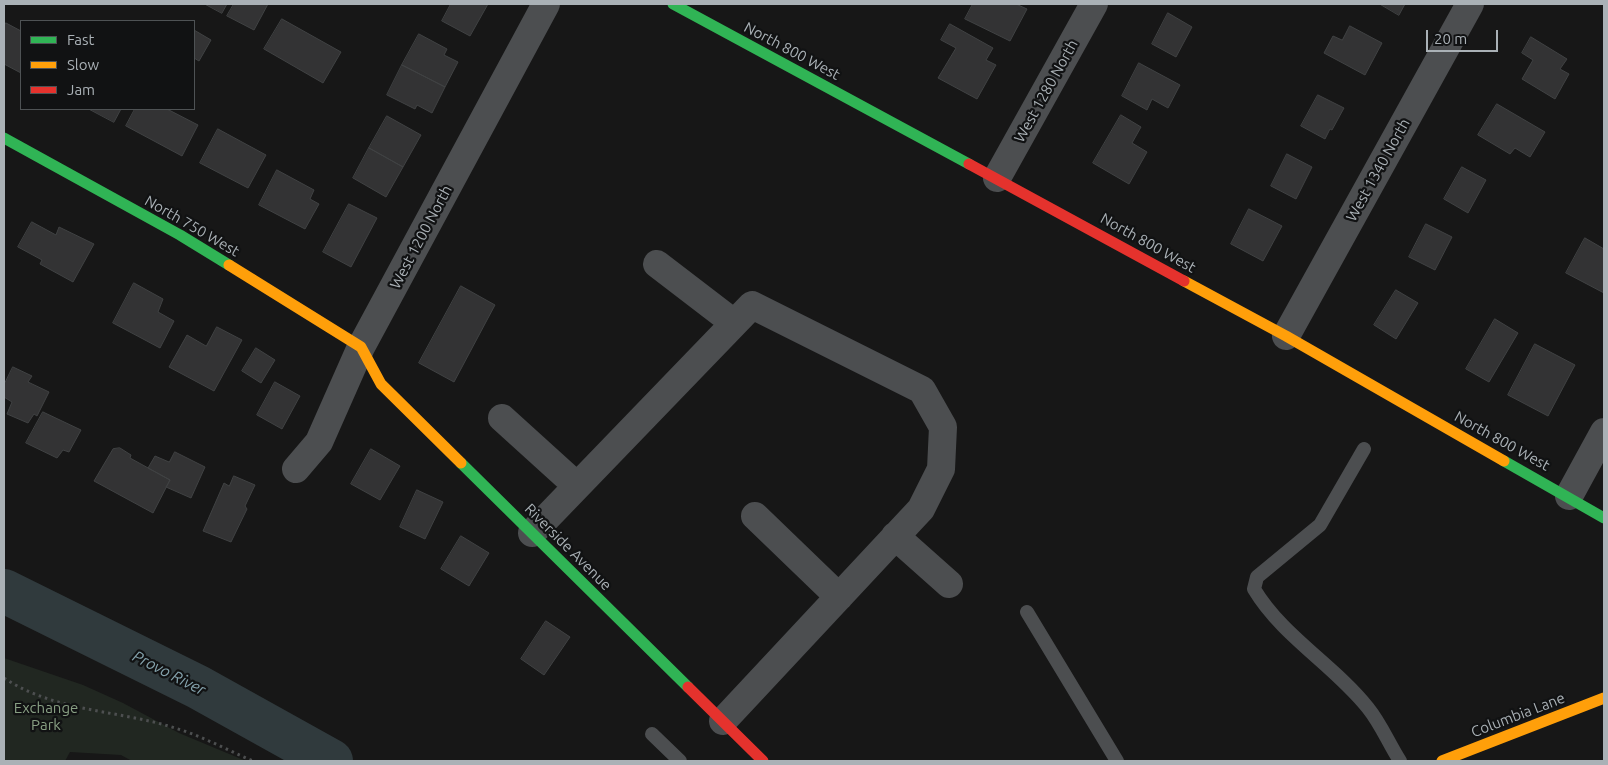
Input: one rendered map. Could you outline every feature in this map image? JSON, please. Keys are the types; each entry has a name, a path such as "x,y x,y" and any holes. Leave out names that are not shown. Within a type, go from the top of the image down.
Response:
{"street":[{"name":"West 1200 North","path":"296,469 319,442 361,347 546,4"},
{"name":"North 800 West","path":"673,4 1286,336 1569,496 1604,518"},
{"name":"West 1280 North","path":"997,178 1094,4"},
{"name":"West 1340 North","path":"1286,336 1470,4"},
{"name":"North 750 West","path":"4,138 180,235 361,347"},
{"path":"657,264 734,323"},
{"path":"532,533 752,305 922,390 943,427 941,469 921,509 722,721"},
{"name":"Riverside Avenue","path":"361,347 382,384 763,761"},
{"path":"502,418 577,486"},
{"path":"1569,496 1604,432"},
{"path":"754,516 839,597"},
{"path":"895,536 949,584"},
{"name":"Columbia Lane","path":"1442,761 1604,698"}],"lane":[{"path":"1364,449 1320,525 1257,577 1254,589 1262,602 1287,629 1368,708 1400,761"},
{"path":"1027,612 1117,761"},
{"path":"652,734 680,761"}],"path":[{"path":"4,678 17,687 87,711 134,718 176,728 252,761"}],"green space":[{"name":"Exchange Park","path":"4,658 83,685 123,703 179,733 246,761 132,761 121,755 70,752 65,761 4,761"}],"building":[{"path":"205,4 227,4 222,13"},
{"path":"234,4 268,4 254,30 227,16"},
{"path":"451,4 488,4 470,36 442,21"},
{"path":"973,4 1016,4 1027,9 1010,41 965,19"},
{"path":"1380,4 1405,4 1399,15"},
{"path":"1168,13 1192,27 1176,57 1152,44"},
{"path":"282,19 341,52 323,83 264,49"},
{"path":"6,23 20,30 20,72 4,64 4,28"},
{"path":"950,24 993,48 986,60 996,65 977,99 938,78 956,48 941,40"},
{"path":"1350,26 1382,43 1365,75 1324,53 1333,36 1342,40"},
{"path":"195,31 211,40 199,61 195,59"},
{"path":"419,34 447,49 444,55 458,62 445,87 402,65"},
{"path":"1531,37 1567,59 1560,69 1569,74 1555,99 1522,79 1533,60 1522,53"},
{"path":"1139,63 1180,85 1168,108 1152,99 1147,110 1122,96"},
{"path":"402,65 445,87 432,113 417,105 415,109 387,95"},
{"path":"1318,95 1344,108 1325,139 1301,126"},
{"path":"1497,104 1545,132 1530,157 1515,148 1510,154 1478,135"},
{"path":"91,110 120,110 114,122"},
{"path":"134,110 169,110 198,125 182,156 126,126"},
{"path":"1121,115 1141,127 1132,143 1147,152 1129,184 1093,163"},
{"path":"387,116 421,135 403,167 369,148"},
{"path":"218,129 266,155 248,188 200,163"},
{"path":"369,148 403,167 386,197 353,178"},
{"path":"1287,154 1312,167 1296,199 1271,186"},
{"path":"1462,167 1486,180 1468,213 1444,199"},
{"path":"277,170 314,190 310,199 319,204 305,229 259,205"},
{"path":"349,204 377,218 351,267 323,252"},
{"path":"1249,209 1282,226 1263,261 1231,244"},
{"path":"32,222 56,235 59,227 94,244 73,282 40,264 42,260 18,247"},
{"path":"1426,224 1452,237 1435,270 1409,257"},
{"path":"1585,238 1604,249 1604,293 1566,273"},
{"path":"134,283 163,299 158,312 174,321 160,348 113,323"},
{"path":"461,286 495,305 454,382 419,363"},
{"path":"1396,290 1418,303 1396,339 1374,325"},
{"path":"1495,319 1518,333 1489,382 1466,369"},
{"path":"217,327 242,340 214,391 169,367 187,335 206,346"},
{"path":"1535,344 1575,365 1548,416 1508,395"},
{"path":"256,348 275,360 261,383 242,371"},
{"path":"13,367 32,376 28,382 49,392 37,416 34,414 28,423 7,414 12,402 4,397 4,385"},
{"path":"275,382 300,396 282,429 257,415"},
{"path":"43,412 81,430 69,452 63,450 57,458 26,443"},
{"path":"120,448 131,455 130,458 170,480 153,513 94,481 113,449"},
{"path":"371,449 400,466 380,500 351,484"},
{"path":"175,452 205,467 191,498 166,487 170,480 148,468 155,456 169,462"},
{"path":"234,476 255,485 245,506 247,509 231,542 203,531 224,483 229,486"},
{"path":"417,490 443,502 425,539 400,527"},
{"path":"461,536 489,553 469,586 441,569"},
{"path":"546,621 570,637 544,675 521,659"}],"waterway":[{"name":"Provo River","path":"4,591 198,687 331,761"}],"traffic: fast":[{"path":"673,4 969,164"},
{"path":"4,138 180,235 229,265"},
{"path":"1504,461 1604,518"},
{"path":"461,463 688,687"}],"traffic: slow":[{"path":"229,265 361,347 381,384 461,463"},
{"path":"1184,281 1286,336 1504,461"},
{"path":"1442,761 1604,698"}],"traffic: jam":[{"path":"969,164 1184,281"},
{"path":"688,687 763,761"}]}
